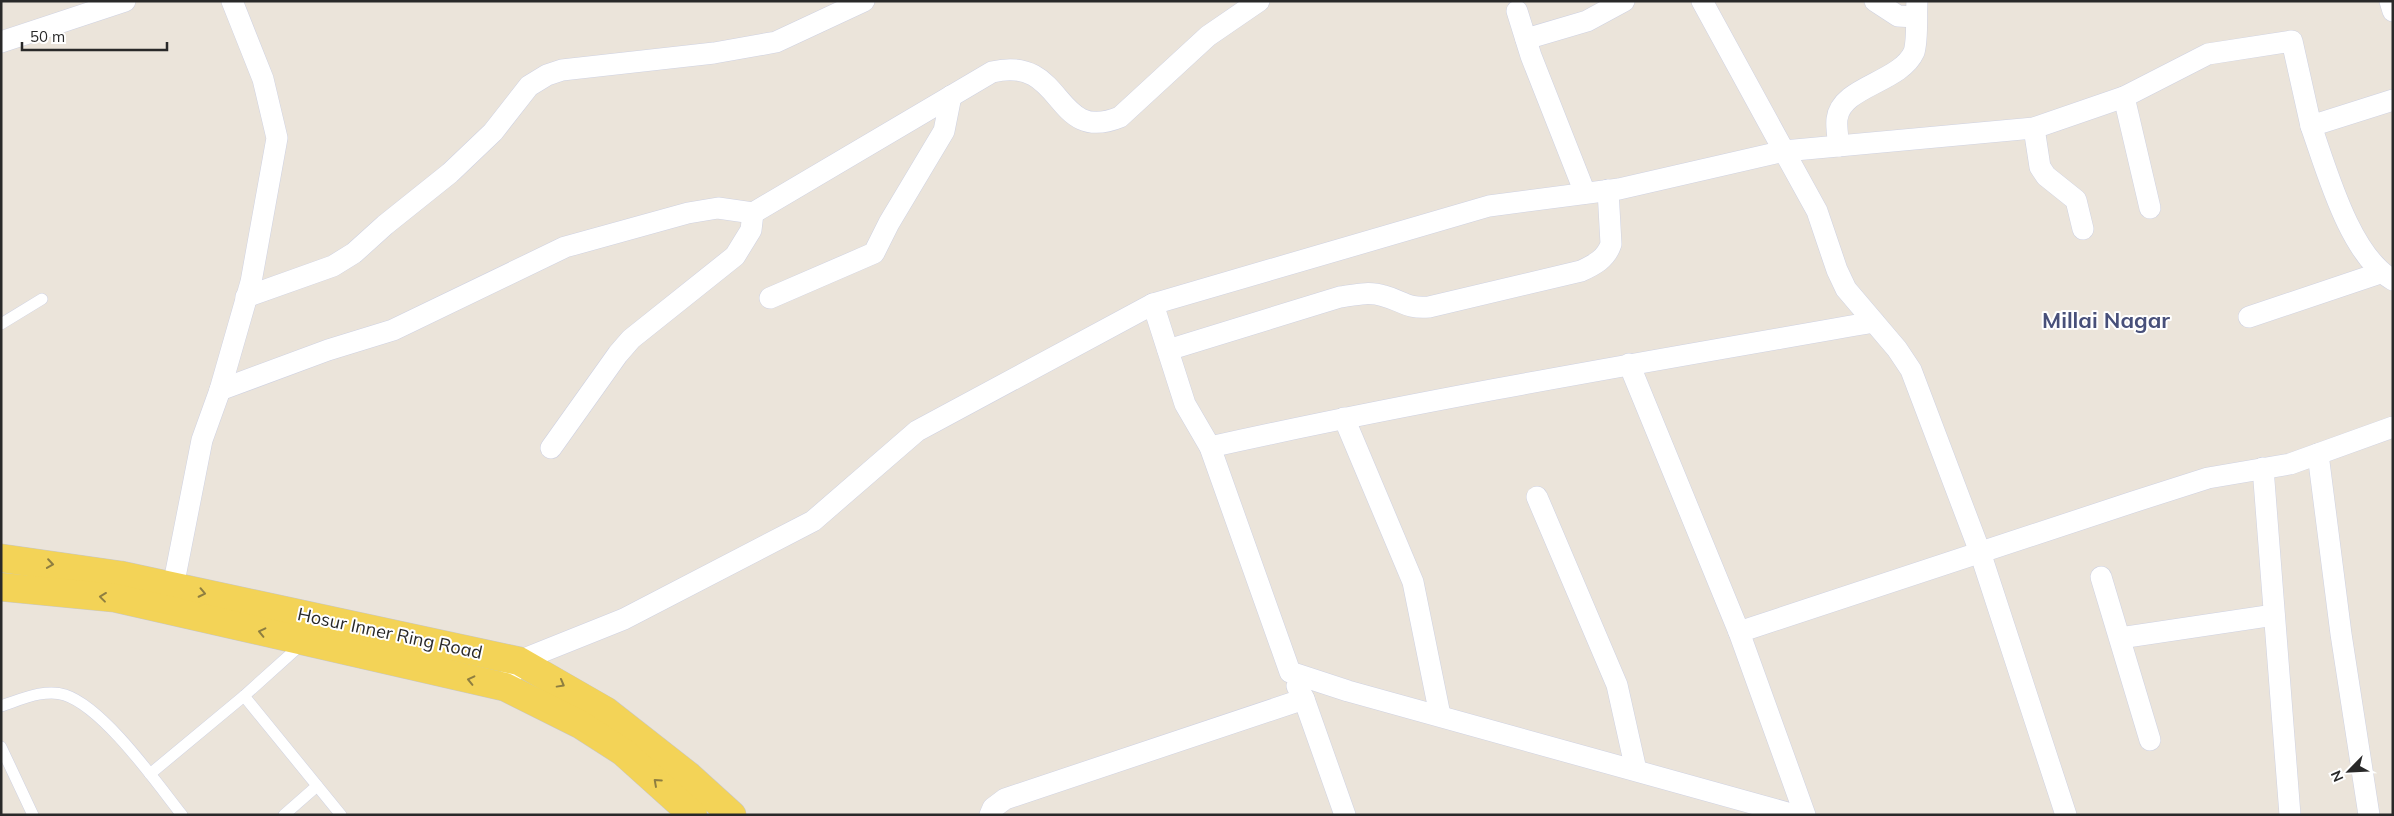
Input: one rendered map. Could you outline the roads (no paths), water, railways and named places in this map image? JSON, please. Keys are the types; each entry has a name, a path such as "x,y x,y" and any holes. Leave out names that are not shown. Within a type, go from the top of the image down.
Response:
{"main road":[{"name":"Hosur Inner Ring Road","path":"1,558 120,574 519,661 606,711 689,776 732,815"},
{"name":"Hosur Inner Ring Road","path":"1,587 116,598 505,687 581,725 623,752 693,815"}],"street":[{"path":"1,42 125,1"},
{"path":"173,586 202,440 220,390 251,282 277,138 263,79 232,1"},
{"path":"246,297 334,266 354,253 450,173 493,132 516,100 529,86 548,75 562,70 714,53 776,42 864,1"},
{"path":"220,390 328,350 393,330 565,247 688,212 718,208 753,213 992,72 1008,68 1024,70 1035,75 1047,84 1077,118 1091,123 1104,124 1120,117 1208,36 1259,1"},
{"path":"1526,39 1587,21 1624,1"},
{"path":"1702,1 1817,211 1836,270 1846,289 1911,370 1980,552 2066,815"},
{"path":"1839,146 1836,120 1839,110 1847,100 1889,76 1910,58 1915,50 1916,9 1898,16 1875,1"},
{"path":"2390,1 2393,11"},
{"path":"1517,11 1584,193"},
{"path":"505,687 519,661 624,619 813,521 917,431 1153,304 1489,206 1608,190 1784,151 2034,128 2124,97 2208,54 2292,41 2311,126 2343,218 2386,277 2249,317"},
{"path":"770,298 874,253 889,223 944,131 951,96"},
{"path":"2124,97 2150,208"},
{"path":"2311,126 2393,100"},
{"path":"2034,128 2040,167 2046,176 2076,200 2083,229"},
{"path":"1168,350 1340,297 1364,293 1382,295 1414,308 1429,307 1581,271 1593,265 1608,252 1611,244 1608,190"},
{"path":"552,448 618,354 631,339 735,256 751,230 753,213"},
{"path":"1153,304 1185,404 1210,447 1290,672 1304,699 1345,815"},
{"path":"1210,447 1344,418 1629,364 1874,322"},
{"path":"1629,364 1739,632 1805,815"},
{"path":"1344,418 1413,582 1440,715"},
{"path":"1739,632 2208,478 2290,464 2393,427"},
{"path":"2318,454 2341,634 2369,815"},
{"path":"2263,468 2290,815"},
{"path":"1537,497 1617,685 1636,770"},
{"path":"2101,577 2150,740"},
{"path":"2120,638 2274,615"},
{"path":"1290,672 1348,691 1795,815"},
{"path":"990,815 993,808 1005,799 1304,699"}],"lane":[{"path":"1,324 42,300"},
{"path":"150,774 244,696 304,642"},
{"path":"1,706 45,693 64,694 94,714 113,732 150,774 182,815"},
{"path":"244,696 341,815"},
{"path":"1,747 33,815"},
{"path":"284,815 317,786"}],"district":[{"name":"Millai Nagar","path":"2106,320"}]}
